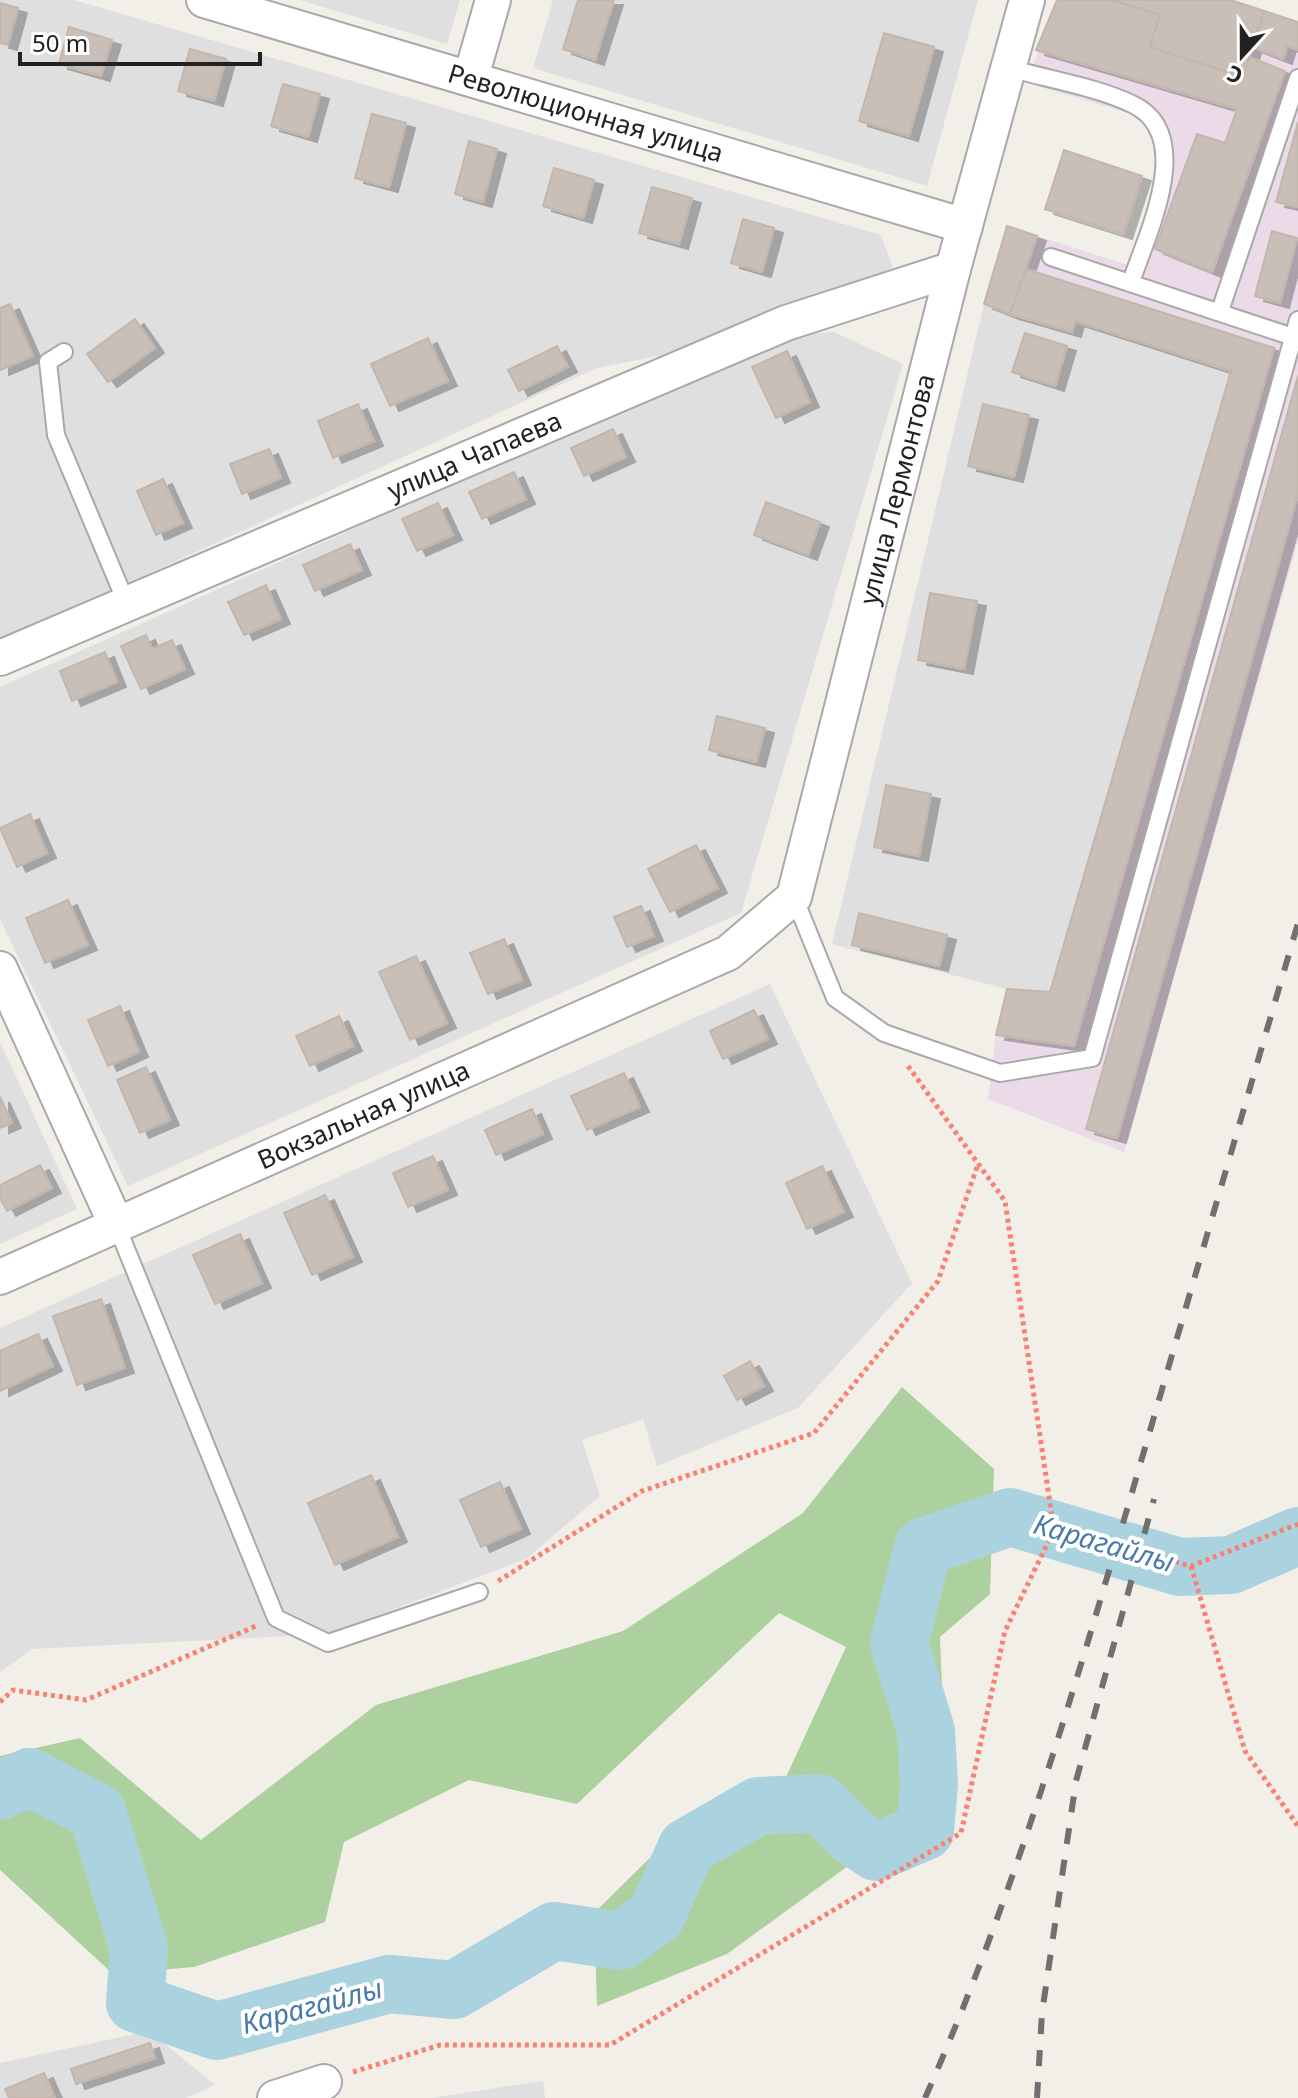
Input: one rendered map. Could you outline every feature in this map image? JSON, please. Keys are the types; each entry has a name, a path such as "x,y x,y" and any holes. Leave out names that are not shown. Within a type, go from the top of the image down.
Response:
{"street":[{"name":"Революционная улица","path":"204,0 965,226"},
{"path":"471,77 493,0"},
{"name":"улица Лермонтова","path":"794,897 953,269 1027,0"},
{"name":"улица Чапаева","path":"0,658 786,323 953,269"},
{"name":"Вокзальная улица","path":"0,1277 728,953 794,897"},
{"path":"0,969 116,1224"},
{"path":"275,2098 324,2082"}],"lane":[{"path":"1009,68 1134,105 1158,126 1166,162 1160,193 1131,282"},
{"path":"1220,311 1298,78"},
{"path":"1051,257 1293,337"},
{"path":"794,897 835,998 884,1033 1000,1073 1092,1058 1298,320"},
{"path":"64,352 48,362 56,435 126,602"},
{"path":"116,1224 276,1618 328,1643 479,1592"}],"path":[{"path":"324,2082 440,2045 610,2045 961,1833 1005,1631 1054,1530 1005,1201 884,1033"},
{"path":"479,1592 642,1491 814,1433 938,1281 978,1163"},
{"path":"1054,1530 1191,1566 1298,1524"},
{"path":"1191,1566 1245,1751 1298,1826"},
{"path":"0,1702 13,1690 86,1700 276,1618"}],"shaded area":[{"path":"0,0 74,0 881,235 893,268 673,353 597,368 0,642"},
{"path":"299,0 460,0 447,44"},
{"path":"553,0 978,0 927,186 533,68"},
{"path":"1057,0 1112,0 1243,76 1264,11 1298,22 1298,541 1124,1152 988,1099 996,1035 1007,989 1050,992 1231,371 1075,321 1072,332 984,304 1007,226 1131,266 1156,192 1161,162 1152,129 1129,113 1027,83"},
{"path":"984,304 1075,321 1231,371 1050,992 1007,989 832,944"},
{"path":"834,332 903,364 741,913 128,1186 0,919 0,687 786,335"},
{"path":"770,984 912,1283 798,1408 657,1466 643,1419 582,1440 600,1496 526,1559 329,1634 32,1649 0,1672 0,1328"},
{"path":"0,1042 77,1209 0,1244"},
{"path":"149,2031 215,2085 186,2098 0,2098 0,2063"},
{"path":"543,2081 545,2098 431,2098"}],"green space":[{"path":"902,1387 994,1469 990,1594 940,1637 947,1806 848,1866 727,1954 597,2006 594,1913 668,1840 786,1777 846,1647 779,1613 577,1804 469,1780 344,1842 325,1922 194,1967 113,1974 0,1870 0,1756 80,1738 201,1840 376,1705 623,1631 803,1513"}],"building":[{"path":"578,0 614,0 595,60 563,49"},
{"path":"1057,0 1112,0 1160,15 1150,47 1243,77 1249,57 1285,71 1212,272 1155,249 1197,134 1225,143 1237,109 1036,50"},
{"path":"1112,0 1231,0 1264,11 1243,77 1150,47 1160,15"},
{"path":"0,3 18,8 8,45 0,43"},
{"path":"1264,11 1298,22 1298,50 1287,46 1283,59 1252,47"},
{"path":"69,27 112,40 101,76 59,64"},
{"path":"884,33 934,47 909,136 859,121"},
{"path":"190,49 226,59 214,101 178,91"},
{"path":"283,84 320,94 308,137 271,126"},
{"path":"372,114 406,123 389,187 355,178"},
{"path":"1298,122 1298,207 1276,202"},
{"path":"469,141 497,149 483,202 455,194"},
{"path":"1064,150 1142,176 1123,234 1045,209"},
{"path":"554,168 594,180 583,218 543,206"},
{"path":"652,187 692,198 679,244 639,233"},
{"path":"743,219 774,228 762,272 731,263"},
{"path":"1007,226 1037,236 1010,314 984,304"},
{"path":"1272,231 1297,238 1280,303 1255,296"},
{"path":"1026,269 1274,348 1074,1046 996,1035 1007,989 1050,992 1231,371 1075,321 1072,332 1010,314"},
{"path":"10,304 33,356 0,370 0,308"},
{"path":"135,319 155,348 108,382 87,354"},
{"path":"1025,333 1067,346 1055,386 1012,372"},
{"path":"428,338 448,381 390,406 371,364"},
{"path":"557,346 568,367 519,391 508,370"},
{"path":"787,351 810,402 776,418 752,367"},
{"path":"1298,376 1298,494 1117,1138 1086,1129"},
{"path":"358,404 374,441 333,458 318,421"},
{"path":"983,404 1029,415 1014,477 968,466"},
{"path":"613,429 626,457 584,476 571,448"},
{"path":"269,449 281,478 242,494 230,464"},
{"path":"514,472 526,499 482,519 469,492"},
{"path":"163,479 183,523 156,535 137,491"},
{"path":"766,502 820,522 808,555 754,535"},
{"path":"438,503 453,535 417,551 402,519"},
{"path":"350,544 362,570 315,591 303,565"},
{"path":"266,585 281,619 244,635 228,602"},
{"path":"930,593 977,601 964,669 918,660"},
{"path":"146,635 152,649 172,640 185,669 141,689 121,646"},
{"path":"105,652 117,682 72,701 60,671"},
{"path":"717,716 765,728 756,762 709,750"},
{"path":"886,785 931,794 919,856 874,847"},
{"path":"30,814 47,853 17,867 0,828"},
{"path":"696,845 718,888 670,912 648,869"},
{"path":"68,900 88,945 45,963 26,918"},
{"path":"641,906 654,936 627,947 614,917"},
{"path":"859,913 947,935 939,966 852,945"},
{"path":"504,939 522,980 488,994 470,953"},
{"path":"416,956 447,1023 410,1040 379,972"},
{"path":"120,1006 139,1052 108,1066 88,1020"},
{"path":"754,1010 768,1039 723,1059 710,1031"},
{"path":"339,1016 353,1046 310,1066 296,1036"},
{"path":"146,1067 170,1120 140,1133 117,1080"},
{"path":"624,1073 640,1107 587,1130 571,1096"},
{"path":"0,1097 12,1123 0,1128"},
{"path":"532,1109 543,1134 496,1155 485,1130"},
{"path":"433,1156 448,1190 408,1207 393,1173"},
{"path":"40,1165 52,1188 7,1211 0,1198 0,1185"},
{"path":"822,1166 844,1212 807,1229 786,1183"},
{"path":"325,1195 353,1257 312,1275 284,1213"},
{"path":"240,1234 262,1283 215,1304 193,1255"},
{"path":"101,1299 125,1368 77,1385 53,1316"},
{"path":"38,1334 53,1366 0,1391 0,1351"},
{"path":"750,1361 764,1386 737,1400 724,1376"},
{"path":"371,1475 398,1537 335,1565 308,1503"},
{"path":"500,1482 521,1529 481,1547 460,1500"},
{"path":"150,2043 155,2058 76,2084 71,2069"},
{"path":"44,2073 55,2098 9,2098 5,2089"}],"waterway":[{"name":"Карагайлы","path":"0,1791 29,1777 97,1812 139,1949 135,2003 217,2031 389,1984 454,1990 554,1931 621,1941 656,1916 687,1847 758,1806 820,1803 854,1837 876,1852 925,1831 929,1783 926,1731 899,1643 923,1547 1010,1517 1180,1567 1231,1565 1298,1536"}],"railway":[{"path":"925,2098 986,1949 1064,1720 1298,923"},
{"path":"1037,2098 1042,2013 1076,1781 1154,1499"}]}
